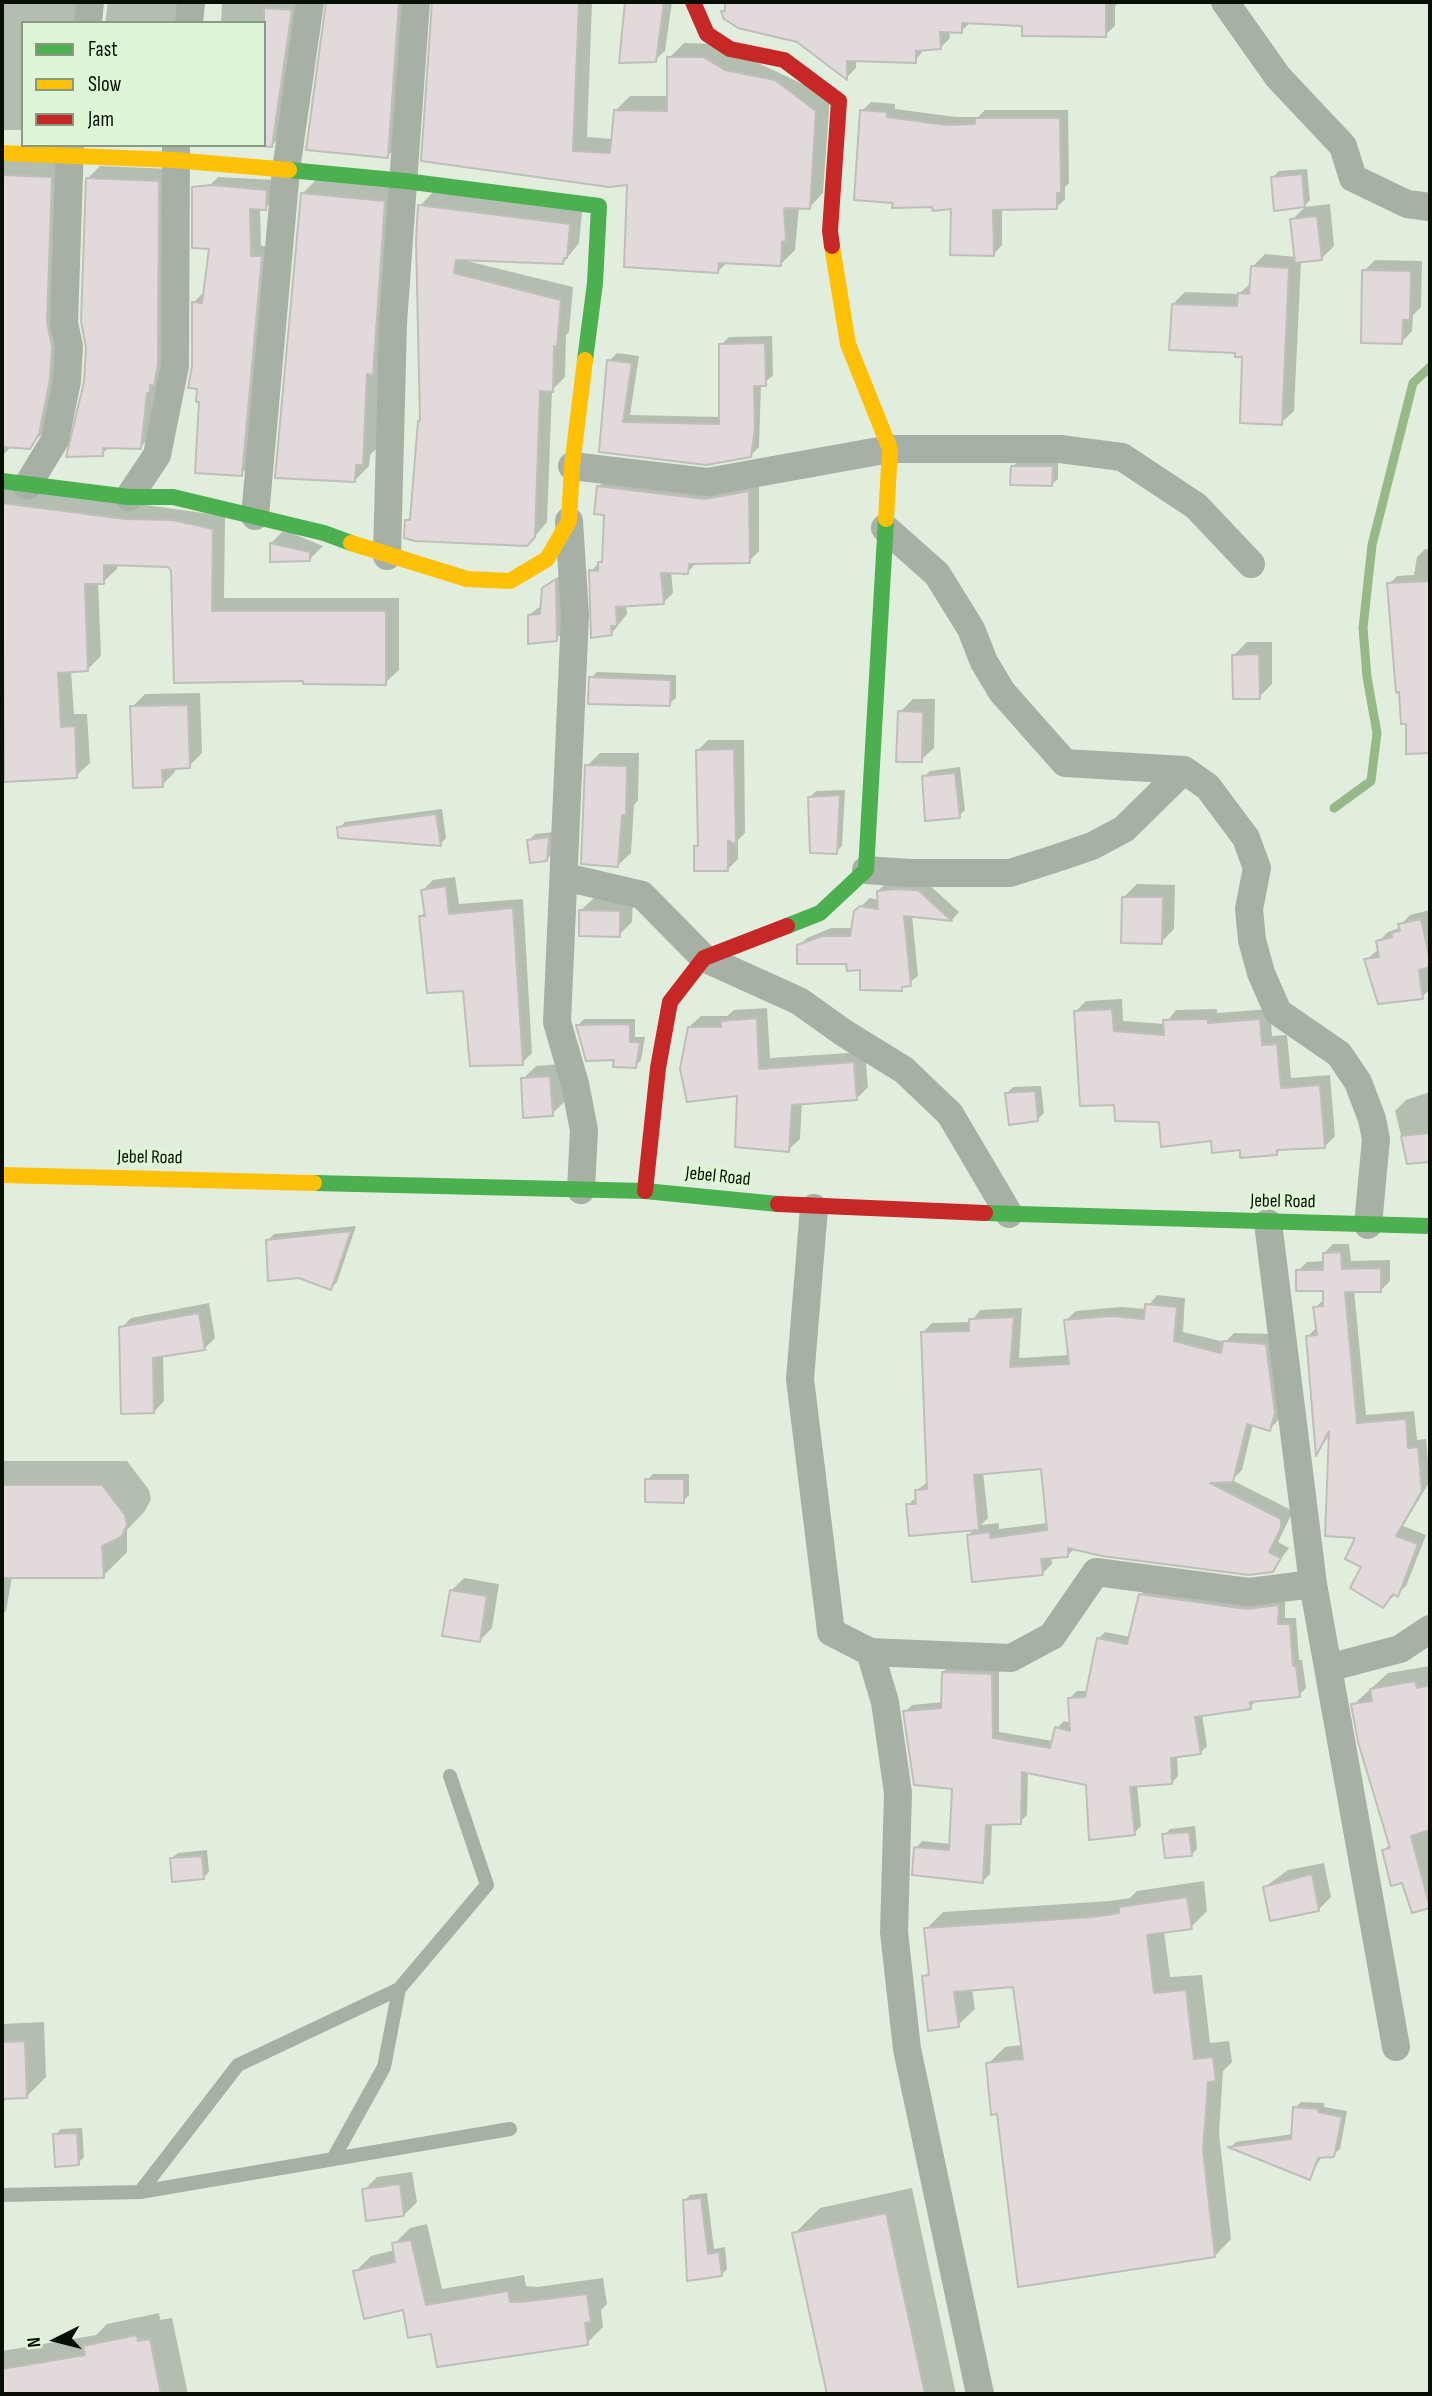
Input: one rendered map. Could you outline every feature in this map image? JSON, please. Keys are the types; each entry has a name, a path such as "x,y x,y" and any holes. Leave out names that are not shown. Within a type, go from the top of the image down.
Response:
{"street":[{"path":"88,21 90,2"},
{"path":"189,21 191,2"},
{"path":"255,516 286,170 310,2"},
{"path":"387,556 393,323 416,2"},
{"path":"645,1191 658,1068 670,1002 704,958 820,913 866,870 869,855 890,449 848,344 830,231 839,101 784,60 730,50 707,34 693,2"},
{"path":"1225,2 1278,77 1343,146 1353,178 1407,204 1430,207"},
{"path":"15,483 55,440 67,381 69,346 64,323 69,151"},
{"path":"129,496 157,455 175,366 175,152"},
{"path":"2,153 175,152 286,170 405,181 599,206 595,283 572,466 569,521 575,615 557,1022 584,1130 581,1190"},
{"path":"572,466 707,482 890,449 1060,449 1122,457 1196,506 1251,564"},
{"path":"15,483 129,496 173,498 324,533 387,556 467,579 510,581 547,559 569,521"},
{"path":"885,528 937,574 971,629 984,662 1003,692 1065,763 1184,771 1208,787 1256,857 1257,868 1249,909 1252,940 1261,972 1278,1012 1339,1054 1358,1082 1376,1139 1368,1225"},
{"path":"866,870 1010,873 1092,846 1124,829 1184,771"},
{"path":"565,877 642,895 704,958 799,1001 904,1070 950,1114 1009,1214"},
{"name":"Jebel Road","path":"2,1175 645,1191 814,1208 1430,1226"},
{"path":"814,1208 800,1379 831,1632 870,1652 1011,1658 1052,1636 1097,1572 1249,1592 1313,1584"},
{"path":"1268,1223 1313,1584 1395,2047"},
{"path":"1328,1668 1400,1649 1430,1629"},
{"path":"870,1652 886,1702 898,1793 894,1932 907,2049 980,2394"}],"lane":[{"path":"139,2192 238,2065 400,1989 487,1885 450,1776"},
{"path":"333,2159 384,2067 400,1989"},
{"path":"2,2195 139,2192 510,2129"}],"building":[{"path":"326,2 399,2 388,158 306,150"},
{"path":"432,2 579,2 573,151 610,153 614,110 667,111 667,57 703,57 725,70 775,80 816,111 810,209 784,208 786,241 782,242 781,266 719,263 718,273 624,267 627,185 609,187 421,161"},
{"path":"625,2 664,2 656,62 619,63"},
{"path":"725,2 1106,2 1106,37 1022,36 1022,26 962,23 962,33 940,32 941,49 916,51 916,63 847,61 847,80 797,42 738,28 724,19 721,11 725,11"},
{"path":"264,8 292,10 272,147 266,146"},
{"path":"860,110 887,112 887,117 946,125 975,124 975,118 1060,118 1061,193 1057,193 1057,209 993,210 994,256 950,255 951,209 933,211 932,207 892,208 893,203 854,200"},
{"path":"1302,174 1305,207 1274,211 1271,177"},
{"path":"2,175 52,177 47,322 52,347 50,379 39,434 30,449 2,447"},
{"path":"86,178 159,181 158,364 154,386 150,385 150,393 147,393 141,449 103,448 103,456 66,457 84,382 86,347 81,321"},
{"path":"211,185 267,190 266,210 250,209 251,256 262,256 242,476 195,473 199,402 196,402 197,389 188,388 192,366 192,302 202,303 209,249 192,248 192,187"},
{"path":"301,193 385,201 373,375 367,374 363,465 356,465 355,482 275,478"},
{"path":"418,205 570,224 567,258 564,258 563,264 456,260 454,273 561,300 557,347 554,346 553,392 540,391 535,537 527,546 415,541 404,538 405,520 410,520 420,421 416,240"},
{"path":"1317,216 1322,260 1295,263 1290,219"},
{"path":"1251,266 1289,268 1282,425 1240,423 1242,357 1235,357 1235,353 1169,350 1172,304 1237,306 1238,293 1249,294"},
{"path":"1362,270 1411,271 1410,320 1403,320 1402,344 1361,343"},
{"path":"765,343 766,386 754,386 755,428 751,457 706,465 599,452 607,360 632,363 623,422 719,424 719,344"},
{"path":"1011,466 1053,466 1052,486 1010,485"},
{"path":"597,486 705,499 749,491 750,563 689,564 688,574 661,573 664,604 616,607 617,626 611,626 612,635 591,638 589,570 598,571 598,562 602,562 604,515 594,514"},
{"path":"2,503 126,519 173,520 213,529 212,611 386,611 386,685 303,684 303,681 174,683 171,571 168,567 104,565 104,584 85,584 88,671 58,673 61,727 75,726 77,778 4,782"},
{"path":"270,543 310,552 310,561 270,562"},
{"path":"556,579 557,641 528,644 528,615 540,614 542,588"},
{"path":"1430,581 1430,753 1406,754 1406,724 1401,724 1399,692 1396,693 1387,583"},
{"path":"1259,654 1260,699 1233,699 1232,655"},
{"path":"589,677 671,680 670,706 588,704"},
{"path":"188,705 190,768 162,770 163,787 133,788 130,706"},
{"path":"898,711 923,712 922,762 896,762"},
{"path":"734,749 736,845 728,840 728,871 694,871 694,846 698,846 696,750"},
{"path":"585,765 627,766 626,815 622,815 618,867 581,864"},
{"path":"955,773 960,818 925,821 922,776"},
{"path":"840,795 837,854 810,853 808,797"},
{"path":"436,814 441,846 338,838 337,827"},
{"path":"549,837 547,861 530,863 527,840"},
{"path":"446,886 449,914 513,908 523,1065 470,1066 463,991 427,993 419,916 425,916 421,890"},
{"path":"918,890 952,921 904,916 911,986 902,987 902,991 860,990 860,970 847,971 846,964 797,964 797,945 822,936 850,936 854,911 860,906 878,909 877,891"},
{"path":"1122,897 1163,897 1162,944 1121,943"},
{"path":"579,910 620,911 620,937 579,936"},
{"path":"1421,919 1430,960 1430,967 1419,970 1423,999 1378,1004 1364,959 1379,957 1376,941 1392,937 1391,933 1400,931 1398,924"},
{"path":"1112,1009 1114,1031 1164,1035 1163,1020 1208,1019 1208,1023 1260,1019 1262,1045 1277,1044 1281,1088 1320,1085 1325,1148 1277,1150 1277,1155 1240,1158 1240,1150 1212,1153 1211,1141 1161,1147 1159,1122 1115,1121 1114,1105 1080,1106 1074,1011"},
{"path":"757,1018 759,1069 854,1062 857,1100 792,1105 789,1152 735,1147 737,1096 687,1102 680,1069 688,1027 721,1027 721,1021"},
{"path":"630,1024 630,1042 640,1042 636,1068 613,1067 614,1060 586,1061 576,1025"},
{"path":"550,1076 553,1116 523,1118 521,1078"},
{"path":"1035,1091 1038,1121 1009,1125 1005,1093"},
{"path":"1430,1133 1430,1162 1407,1164 1401,1136"},
{"path":"351,1231 331,1290 299,1278 268,1281 266,1240"},
{"path":"1341,1252 1342,1269 1381,1268 1381,1292 1345,1292 1357,1423 1406,1419 1408,1448 1418,1447 1422,1491 1396,1536 1418,1544 1398,1597 1393,1594 1383,1608 1350,1588 1361,1567 1345,1559 1355,1538 1325,1536 1329,1431 1316,1456 1306,1336 1317,1335 1313,1307 1323,1306 1323,1291 1296,1291 1296,1270 1323,1270 1323,1253"},
{"path":"1145,1304 1177,1307 1174,1341 1221,1353 1223,1341 1266,1344 1275,1413 1270,1431 1247,1424 1233,1482 1210,1483 1281,1519 1281,1528 1269,1552 1281,1558 1273,1572 1249,1575 1102,1556 1068,1548 1068,1557 1041,1559 1043,1575 972,1582 967,1535 990,1532 990,1538 1047,1530 1041,1469 974,1475 979,1530 909,1536 906,1504 916,1504 915,1490 927,1489 921,1332 969,1331 969,1319 1014,1317 1010,1367 1069,1364 1064,1320 1111,1316 1144,1319"},
{"path":"199,1313 205,1350 153,1358 154,1413 121,1414 119,1327"},
{"path":"645,1479 684,1479 684,1503 645,1502"},
{"path":"2,1485 102,1485 125,1515 127,1525 121,1537 102,1546 104,1578 2,1578"},
{"path":"450,1590 487,1596 480,1642 442,1636"},
{"path":"1139,1594 1247,1609 1279,1605 1278,1624 1290,1624 1293,1666 1296,1666 1300,1697 1250,1702 1251,1709 1195,1717 1201,1754 1171,1758 1172,1784 1130,1787 1135,1835 1089,1840 1086,1785 1022,1772 1021,1824 986,1825 983,1883 912,1875 914,1847 949,1850 952,1789 914,1785 903,1711 941,1708 942,1672 992,1674 993,1738 1050,1748 1055,1727 1070,1731 1068,1698 1085,1697 1097,1638 1127,1644"},
{"path":"1415,1681 1417,1688 1430,1685 1430,1830 1411,1836 1430,1908 1412,1913 1402,1883 1391,1886 1382,1850 1390,1848 1358,1742 1351,1704 1372,1701 1370,1689"},
{"path":"1189,1832 1192,1856 1165,1858 1162,1834"},
{"path":"202,1856 204,1879 172,1882 170,1858"},
{"path":"1312,1874 1319,1911 1270,1921 1263,1887"},
{"path":"1187,1897 1192,1929 1147,1935 1154,1993 1186,1990 1194,2059 1213,2057 1216,2081 1208,2082 1203,2150 1215,2257 1018,2287 997,2114 991,2115 986,2063 1023,2059 1013,1987 954,1992 959,2027 928,2031 922,1976 929,1975 924,1928 1092,1917 1119,1913 1119,1907"},
{"path":"25,2041 27,2098 2,2099 2,2042"},
{"path":"1293,2107 1319,2109 1318,2112 1342,2117 1334,2157 1318,2158 1310,2180 1228,2147 1291,2139"},
{"path":"77,2133 79,2165 55,2167 53,2134"},
{"path":"400,2184 404,2216 366,2221 362,2189"},
{"path":"701,2198 708,2254 719,2252 722,2276 687,2281 683,2200"},
{"path":"886,2213 925,2394 827,2394 792,2233"},
{"path":"411,2240 426,2305 508,2291 510,2302 587,2294 591,2322 585,2323 588,2345 437,2367 431,2334 408,2338 403,2310 364,2319 353,2271 395,2262 392,2243"},
{"path":"137,2335 138,2341 150,2339 161,2394 2,2394 2,2369 85,2355 83,2346"}],"waterway":[{"path":"1334,808 1371,781 1377,733 1367,677 1363,628 1372,545 1413,383 1430,367"}],"traffic: fast":[{"path":"289,170 405,181 599,206 595,283 585,360"},
{"path":"2,481 129,497 173,497 324,533 351,543"},
{"path":"787,926 820,913 866,870 886,519"},
{"path":"314,1183 645,1191 778,1204"},
{"path":"985,1213 1430,1226"}],"traffic: slow":[{"path":"2,153 174,160 289,170"},
{"path":"832,246 848,344 890,449 886,519"},
{"path":"351,543 467,579 510,581 547,559 569,521 572,466 585,360"},
{"path":"2,1175 314,1183"}],"traffic: jam":[{"path":"693,2 707,34 730,49 784,60 839,101 830,231 832,246"},
{"path":"645,1191 658,1068 670,1002 704,958 787,926"},
{"path":"778,1204 985,1213"}]}
